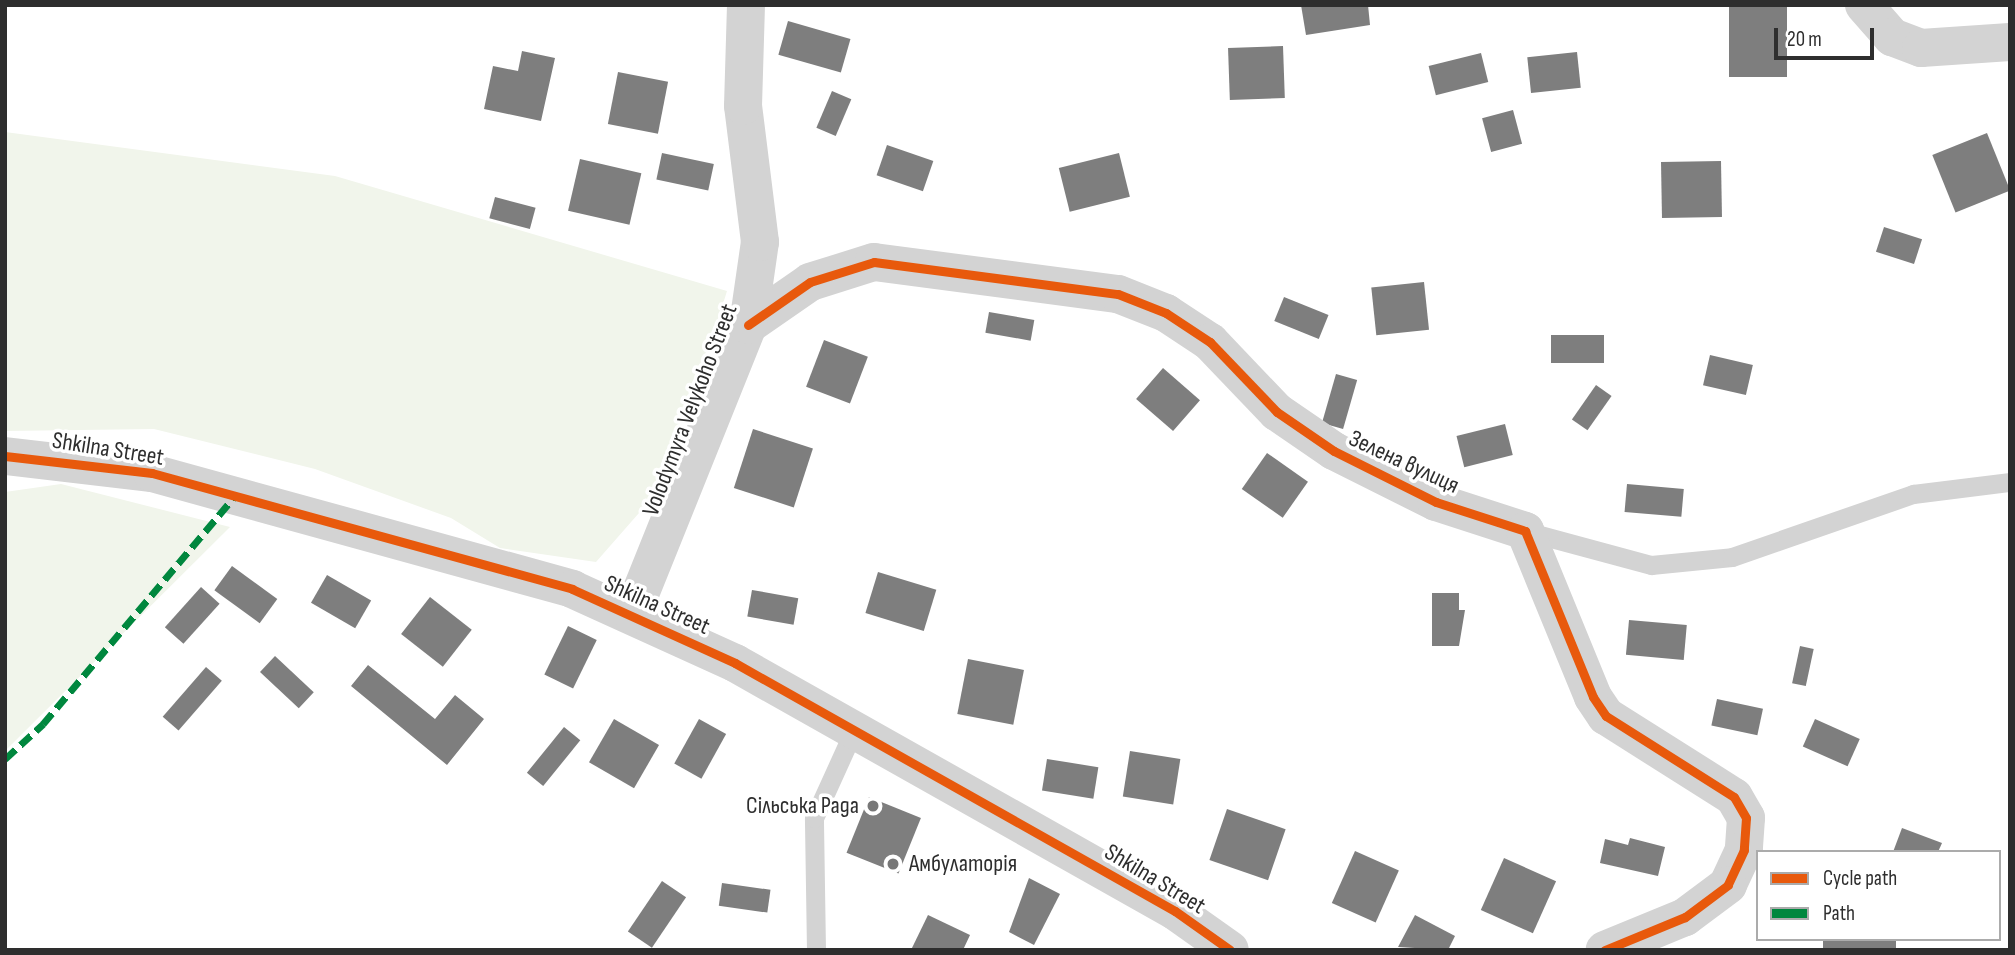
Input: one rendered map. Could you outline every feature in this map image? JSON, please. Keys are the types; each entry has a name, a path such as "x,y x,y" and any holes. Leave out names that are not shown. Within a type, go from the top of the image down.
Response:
{"street":[{"name":"Volodymyra Velykoho Street","path":"632,614 748,324 760,242 743,106 746,5"},
{"path":"1864,5 1892,37 1921,48 2010,42"},
{"name":"Зелена вулиця","path":"748,324 810,282 874,262 1118,294 1166,313 1210,342 1277,412 1334,451 1436,502 1525,531"},
{"name":"Shkilna Street","path":"5,456 152,473 572,589 632,614 853,730 1163,904 1230,950"},
{"path":"1525,531 1592,697 1606,716 1734,797 1746,818 1744,850 1728,885 1685,917 1605,950"}],"lane":[{"name":"Зелена вулиця","path":"1525,531 1651,565 1732,557 1913,494 2010,482"},
{"path":"816,950 814,818 853,730"}],"shaded area":[{"path":"5,132 335,176 727,291 695,394 646,505 596,562 500,548 451,518 315,469 154,429 5,431"},
{"path":"61,484 230,527 5,751 5,492"}],"building":[{"path":"1301,5 1368,5 1370,25 1306,35"},
{"path":"1729,5 1787,5 1787,77 1729,77"},
{"path":"788,21 850,39 841,73 778,55"},
{"path":"1283,46 1285,98 1230,100 1228,48"},
{"path":"522,51 555,58 541,121 484,109 493,66 518,71"},
{"path":"1577,52 1581,88 1531,93 1527,57"},
{"path":"1481,53 1488,82 1436,95 1429,66"},
{"path":"618,72 668,82 658,134 608,124"},
{"path":"832,91 851,99 836,136 816,128"},
{"path":"1513,110 1522,144 1491,152 1482,118"},
{"path":"1987,133 2010,191 1956,213 1932,155"},
{"path":"887,145 933,161 923,191 877,175"},
{"path":"662,153 714,164 708,190 656,179"},
{"path":"1119,153 1130,197 1070,212 1059,168"},
{"path":"580,159 641,173 629,225 568,211"},
{"path":"1721,161 1722,217 1662,218 1661,162"},
{"path":"495,197 536,208 530,229 489,218"},
{"path":"1884,227 1922,239 1914,264 1876,252"},
{"path":"1424,282 1429,330 1376,335 1371,288"},
{"path":"1284,297 1329,315 1319,339 1274,321"},
{"path":"989,312 1034,320 1031,341 985,333"},
{"path":"1551,335 1604,335 1604,363 1551,363"},
{"path":"824,340 868,357 850,404 806,387"},
{"path":"1710,355 1753,365 1746,395 1703,385"},
{"path":"1163,368 1200,400 1173,431 1136,399"},
{"path":"1336,374 1357,380 1343,429 1322,423"},
{"path":"1596,385 1612,396 1587,430 1572,419"},
{"path":"1505,424 1513,455 1464,467 1456,436"},
{"path":"753,429 813,448 794,507 734,488"},
{"path":"1267,453 1308,482 1283,518 1242,489"},
{"path":"1627,484 1684,489 1681,517 1625,512"},
{"path":"232,566 277,599 260,623 214,590"},
{"path":"878,572 936,590 924,631 865,613"},
{"path":"327,575 371,600 355,628 311,603"},
{"path":"201,587 220,604 183,644 165,627"},
{"path":"752,590 798,598 794,625 747,617"},
{"path":"1432,593 1459,593 1459,610 1465,610 1459,646 1432,646"},
{"path":"430,597 472,630 443,667 401,634"},
{"path":"1629,620 1687,625 1684,660 1626,655"},
{"path":"568,626 597,640 573,689 544,675"},
{"path":"1800,646 1814,649 1806,686 1792,683"},
{"path":"275,656 314,692 299,708 260,672"},
{"path":"968,659 1024,670 1013,725 957,714"},
{"path":"368,665 435,719 455,695 484,719 447,765 351,686"},
{"path":"206,667 222,681 179,731 163,717"},
{"path":"1717,699 1763,709 1757,735 1711,725"},
{"path":"614,719 659,745 634,788 589,762"},
{"path":"699,719 726,734 701,779 674,764"},
{"path":"1815,719 1860,739 1848,766 1803,746"},
{"path":"564,727 580,740 543,786 527,773"},
{"path":"1130,751 1180,759 1173,804 1123,796"},
{"path":"1047,759 1098,767 1093,799 1042,791"},
{"path":"869,797 921,818 898,874 847,853"},
{"path":"1227,809 1286,829 1268,880 1209,860"},
{"path":"1902,828 1942,843 1939,850 1894,850"},
{"path":"1630,838 1665,847 1658,876 1600,863 1605,839 1628,845"},
{"path":"1355,851 1399,871 1376,923 1332,903"},
{"path":"1504,858 1556,881 1533,933 1481,910"},
{"path":"1029,878 1060,894 1034,945 1009,932"},
{"path":"662,881 686,897 652,948 628,932"},
{"path":"722,883 771,890 767,913 719,906"},
{"path":"928,915 970,935 963,950 911,950"},
{"path":"1415,915 1455,936 1448,950 1398,947"},
{"path":"1823,941 1896,941 1896,950 1823,950"}],"marked path":[{"path":"5,759 43,724 236,495"}],"cycle path":[{"path":"748,325 810,282 874,262 1118,294 1166,313 1210,342 1277,412 1334,451 1436,502 1525,531 1593,697 1606,716 1734,797 1746,818 1744,850 1728,885 1685,917 1605,950"},
{"path":"5,456 152,473 572,589 735,663 1175,911 1230,950"}],"place":[{"name":"Сільська Рада","path":"873,806"},
{"name":"Амбулаторія","path":"893,864"}]}
